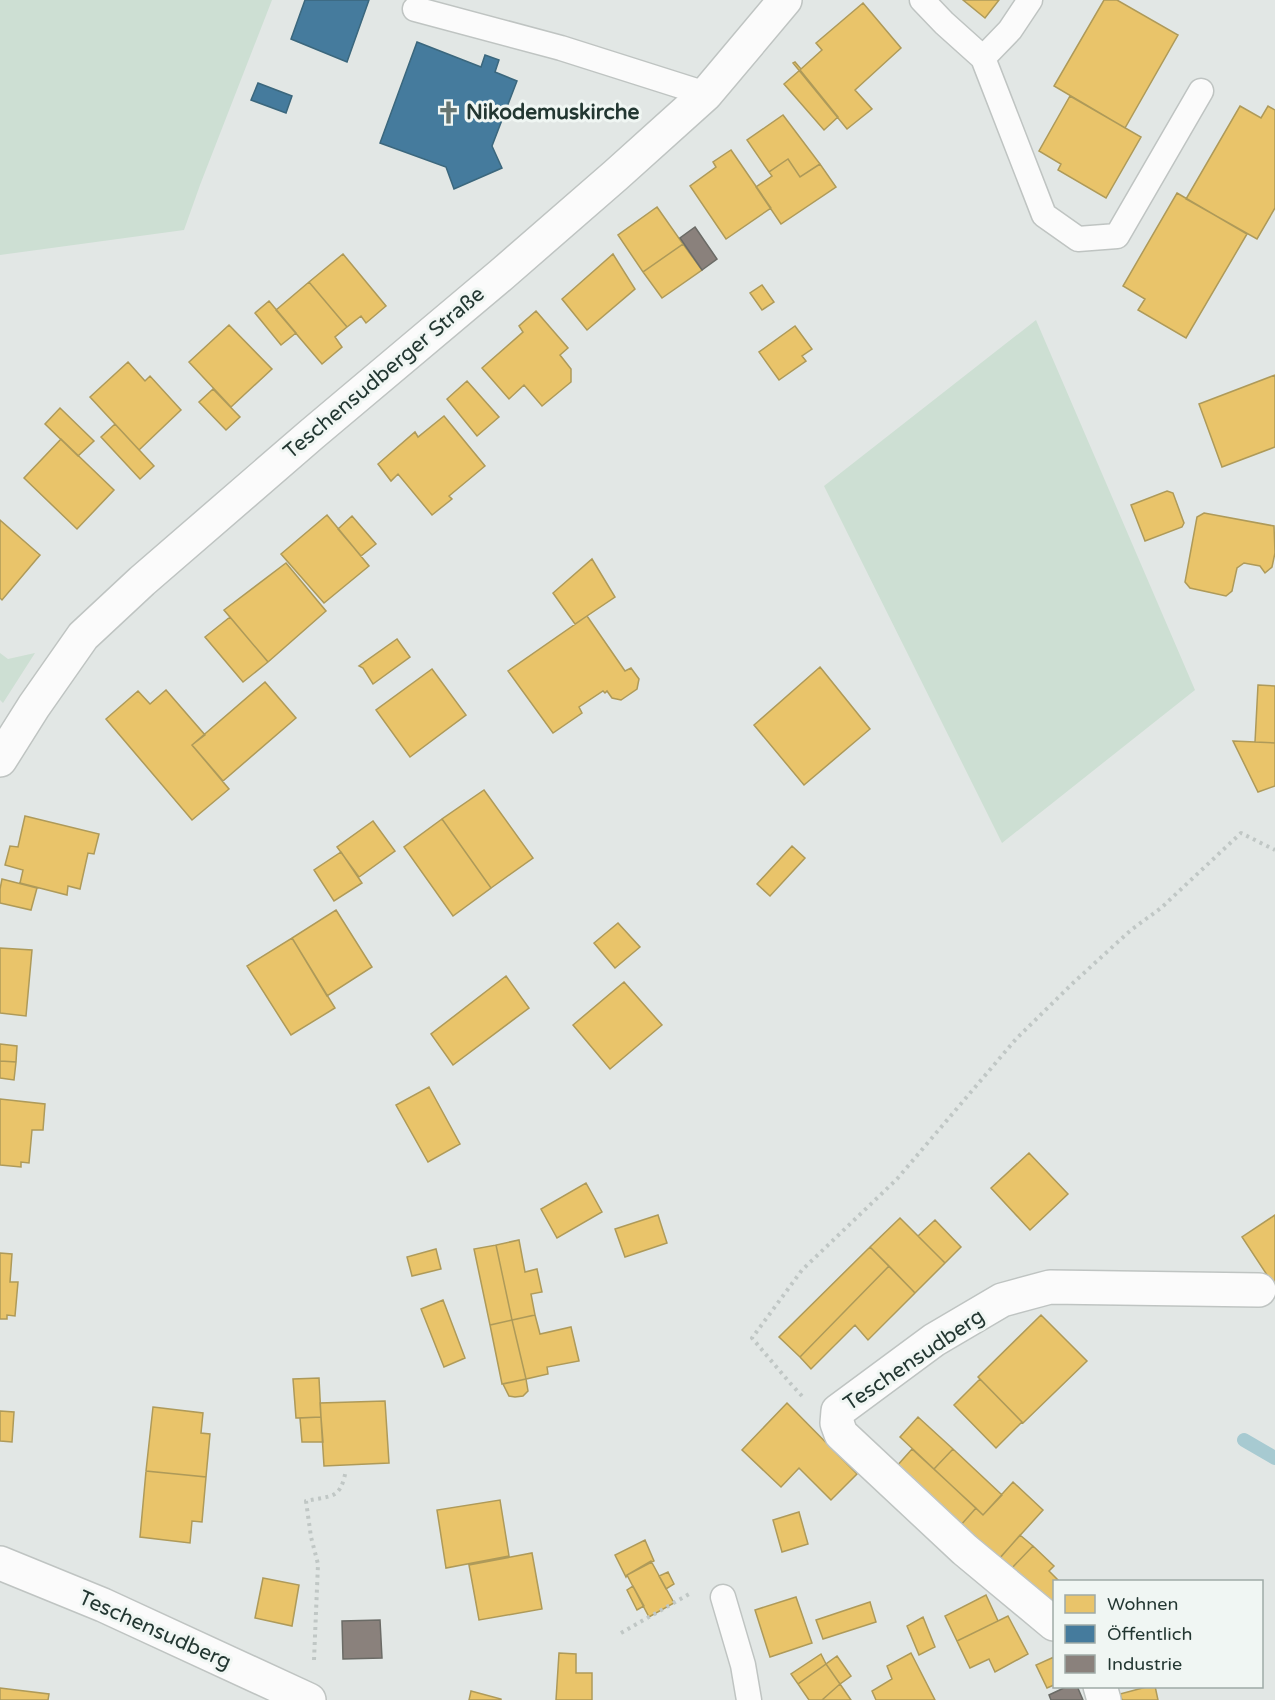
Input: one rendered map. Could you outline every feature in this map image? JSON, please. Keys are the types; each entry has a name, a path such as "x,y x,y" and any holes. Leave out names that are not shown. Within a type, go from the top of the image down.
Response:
{"street":[{"name":"Teschensudberger Straße","path":"0,760 83,636 151,573 616,175 706,94 785,0"},
{"name":"Teschensudberg","path":"1053,1623 965,1550 842,1434 837,1423 838,1411 934,1340 1002,1300 1050,1287 1259,1290"},
{"name":"Teschensudberg","path":"0,1563 103,1605 309,1700"}],"lane":[{"path":"922,0 982,58 1044,215 1078,239 1117,236 1201,91"},
{"path":"982,58 1010,30 1030,0"},
{"path":"415,9 561,48 706,94"},
{"path":"723,1597 743,1665 749,1700"}],"path":[{"path":"842,1434 790,1383 752,1338 802,1270 897,1179 1016,1039 1131,930 1161,908 1241,833 1275,850"},
{"path":"314,1668 318,1564 311,1537 306,1500 335,1495 342,1488 346,1470"},
{"path":"621,1633 686,1595 707,1587 723,1597"}],"green space":[{"path":"0,0 272,0 184,230 0,255"},
{"path":"1036,320 1195,690 1002,843 824,486"},
{"path":"0,653 8,659 35,653 3,703 0,700"}],"building: Wohnen":[{"path":"963,0 999,0 985,18"},
{"path":"1104,0 1117,0 1178,35 1125,128 1054,86"},
{"path":"863,3 901,48 855,90 872,109 847,129 793,63 795,62 801,69 822,50 816,43"},
{"path":"800,70 838,117 824,130 784,84"},
{"path":"1070,96 1141,137 1106,198 1058,170 1061,164 1039,151"},
{"path":"1240,106 1261,118 1268,106 1275,110 1275,208 1257,239 1186,199"},
{"path":"783,115 820,164 800,177 788,159 769,172 747,140"},
{"path":"731,150 771,208 726,239 690,186 716,167 713,162"},
{"path":"788,159 800,177 820,164 836,187 781,224 756,187 772,176 769,172"},
{"path":"1177,193 1247,234 1186,338 1138,310 1145,299 1123,286"},
{"path":"657,207 683,244 643,272 618,235"},
{"path":"683,244 702,270 662,298 643,272"},
{"path":"343,254 386,306 366,323 361,316 347,327 309,282"},
{"path":"613,254 635,289 587,330 562,299"},
{"path":"309,282 347,327 335,337 342,347 322,364 276,310"},
{"path":"762,285 774,302 762,310 750,293"},
{"path":"269,301 296,333 281,345 255,313"},
{"path":"536,311 568,348 560,355 571,369 571,382 542,406 524,385 509,399 482,368 523,332 519,326"},
{"path":"229,325 272,369 231,407 189,362"},
{"path":"795,326 812,349 802,356 806,361 779,380 759,352"},
{"path":"128,362 145,381 150,376 181,410 139,450 90,397"},
{"path":"1275,375 1275,447 1222,467 1199,404"},
{"path":"467,381 499,417 477,436 447,399"},
{"path":"213,389 240,417 226,430 199,402"},
{"path":"60,408 94,441 78,456 45,424"},
{"path":"444,416 485,466 449,496 452,499 432,515 398,474 391,481 378,464 415,432 418,437"},
{"path":"115,424 154,466 140,479 101,437"},
{"path":"61,439 114,490 77,529 24,478"},
{"path":"1167,491 1173,493 1184,523 1182,527 1145,541 1131,505"},
{"path":"1204,513 1274,526 1275,553 1272,567 1265,573 1260,566 1244,563 1237,568 1232,591 1226,596 1190,588 1185,582 1197,517"},
{"path":"327,515 369,566 324,603 281,554"},
{"path":"352,516 376,544 361,556 338,529"},
{"path":"0,520 40,555 2,600 0,598"},
{"path":"592,559 615,597 575,624 553,593"},
{"path":"286,563 326,611 268,662 224,610"},
{"path":"587,616 625,671 631,668 639,679 637,689 621,700 612,698 607,691 605,693 603,691 579,707 582,713 553,733 508,671"},
{"path":"230,617 268,662 243,682 205,637"},
{"path":"397,639 410,657 373,684 363,668 359,666"},
{"path":"820,667 870,729 804,785 754,725"},
{"path":"432,669 466,715 410,757 376,710"},
{"path":"265,682 296,718 223,781 192,745"},
{"path":"1258,685 1275,686 1275,743 1255,742"},
{"path":"166,690 205,735 192,745 229,789 192,820 106,719 138,691 150,704"},
{"path":"1233,741 1275,743 1275,786 1258,792"},
{"path":"484,790 533,858 491,888 442,819"},
{"path":"25,816 99,834 94,854 88,853 80,889 68,886 67,895 20,883 23,870 5,865 10,846 18,847"},
{"path":"442,819 491,888 453,916 404,847"},
{"path":"373,821 395,851 359,877 337,847"},
{"path":"792,846 805,858 770,896 757,884"},
{"path":"341,852 362,883 334,901 314,870"},
{"path":"2,879 37,888 31,910 0,903"},
{"path":"336,910 372,967 327,996 292,938"},
{"path":"618,923 640,947 615,968 594,943"},
{"path":"292,938 335,1008 291,1035 247,966"},
{"path":"0,948 32,950 26,1016 0,1013"},
{"path":"506,976 529,1008 453,1065 431,1034"},
{"path":"624,982 662,1025 610,1069 573,1025"},
{"path":"0,1044 17,1046 16,1062 0,1061"},
{"path":"0,1061 16,1062 14,1080 0,1078"},
{"path":"429,1087 460,1144 428,1162 396,1105"},
{"path":"0,1099 45,1104 43,1130 32,1130 29,1163 21,1162 21,1167 0,1165"},
{"path":"1029,1153 1068,1194 1030,1230 991,1188"},
{"path":"586,1183 602,1212 557,1238 541,1209"},
{"path":"658,1215 667,1243 625,1257 615,1229"},
{"path":"1275,1215 1275,1287 1242,1237"},
{"path":"900,1218 945,1263 915,1293 870,1247"},
{"path":"935,1220 961,1247 945,1263 918,1236"},
{"path":"519,1240 525,1272 537,1269 542,1292 531,1294 535,1315 512,1320 496,1245"},
{"path":"496,1245 512,1320 490,1325 474,1249"},
{"path":"870,1247 889,1266 800,1357 779,1337"},
{"path":"436,1249 441,1269 412,1276 407,1257"},
{"path":"0,1253 12,1254 10,1282 18,1282 15,1316 7,1315 7,1319 0,1319"},
{"path":"889,1266 915,1293 868,1340 855,1325 811,1369 800,1357"},
{"path":"443,1300 465,1358 444,1367 421,1309"},
{"path":"535,1315 540,1334 571,1327 579,1361 547,1367 548,1374 526,1379 512,1320"},
{"path":"1041,1315 1087,1361 1023,1423 978,1377"},
{"path":"512,1320 526,1379 502,1384 490,1325"},
{"path":"319,1378 321,1417 296,1418 293,1379"},
{"path":"526,1379 528,1391 523,1396 509,1396 503,1384"},
{"path":"980,1379 1022,1422 996,1448 954,1405"},
{"path":"385,1401 389,1463 324,1466 320,1403"},
{"path":"787,1403 857,1474 831,1500 799,1468 781,1487 742,1450"},
{"path":"153,1407 203,1413 201,1433 210,1434 206,1477 146,1471"},
{"path":"0,1411 14,1412 12,1442 0,1441"},
{"path":"321,1417 323,1442 302,1442 300,1418"},
{"path":"918,1417 953,1449 934,1469 900,1437"},
{"path":"912,1449 976,1508 960,1526 896,1467"},
{"path":"953,1449 1002,1495 983,1515 934,1469"},
{"path":"146,1471 206,1477 202,1522 192,1521 190,1543 140,1537"},
{"path":"1013,1482 1043,1510 997,1561 960,1526 976,1508 983,1515"},
{"path":"500,1500 509,1556 446,1568 437,1510"},
{"path":"799,1512 808,1544 782,1552 773,1520"},
{"path":"1020,1535 1033,1546 1011,1569 1000,1558"},
{"path":"645,1540 654,1561 626,1577 615,1555"},
{"path":"1033,1546 1054,1566 1049,1571 1058,1580 1053,1580 1053,1605 1011,1569"},
{"path":"532,1553 542,1609 479,1620 469,1565"},
{"path":"651,1561 674,1603 649,1617 627,1575"},
{"path":"668,1572 674,1584 666,1589 659,1576"},
{"path":"263,1578 299,1585 292,1626 255,1618"},
{"path":"633,1586 644,1606 637,1610 627,1590"},
{"path":"986,1595 998,1621 957,1641 945,1616"},
{"path":"796,1597 812,1643 770,1657 755,1610"},
{"path":"870,1602 876,1622 823,1639 816,1620"},
{"path":"1008,1616 1028,1654 995,1672 989,1659 970,1668 957,1641"},
{"path":"923,1617 935,1647 919,1655 907,1626"},
{"path":"559,1653 576,1654 576,1673 592,1673 592,1700 556,1700"},
{"path":"911,1653 935,1700 876,1700 872,1691 892,1679 887,1666"},
{"path":"821,1654 826,1664 798,1684 791,1674"},
{"path":"837,1656 851,1676 840,1684 826,1664"},
{"path":"1053,1657 1053,1685 1047,1688 1036,1665"},
{"path":"826,1664 840,1684 822,1700 809,1700 798,1684"},
{"path":"840,1684 851,1700 822,1700"},
{"path":"0,1688 49,1694 48,1700 0,1700"},
{"path":"1142,1688 1155,1688 1158,1700 1122,1700 1120,1694"},
{"path":"471,1691 501,1699 501,1700 469,1700"}],"building: Öffentlich":[{"path":"305,0 369,0 347,62 291,39"},
{"name":"Nikodemuskirche","path":"417,42 481,67 485,55 499,60 495,72 517,81 492,146 502,168 454,189 446,167 380,143"},
{"path":"258,83 292,96 286,113 251,100"}],"building: Industrie":[{"path":"695,227 717,259 702,270 680,238"},
{"path":"380,1620 382,1658 343,1659 342,1621"},
{"path":"1064,1688 1078,1688 1083,1700 1051,1700 1049,1695"}],"waterway":[{"path":"1244,1440 1275,1458"}],"place":[{"name":"Nikodemuskirche","path":"448,112"}]}
